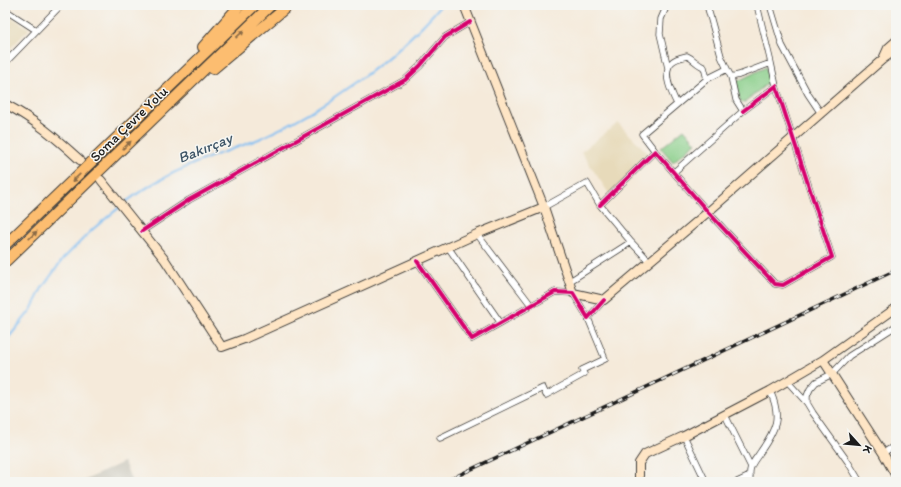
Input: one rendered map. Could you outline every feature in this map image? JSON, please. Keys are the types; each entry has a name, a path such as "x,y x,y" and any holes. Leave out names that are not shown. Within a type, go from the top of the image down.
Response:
{"highway":[{"path":"153,104 240,5"},
{"name":"Soma Çevre Yolu","path":"5,245 255,5"},
{"name":"Soma Çevre Yolu","path":"5,262 271,5"},
{"path":"162,111 289,5"}],"main road":[{"path":"464,5 544,207 573,293 604,300 708,212 820,112 883,59 896,50"},
{"path":"883,59 888,48 896,41"},
{"path":"5,104 38,124 80,160"},
{"path":"104,184 165,260 222,346 244,339 477,234 544,207"},
{"path":"639,482 639,463 645,454 684,436 770,391 822,360 895,312"},
{"path":"822,360 883,453 896,476"}],"street":[{"path":"5,63 61,5"},
{"path":"667,5 661,19 660,34 668,69 667,72 671,93 677,104"},
{"path":"708,5 722,56 731,77 736,100 743,111"},
{"path":"727,69 707,79 642,134 708,212 775,284 783,285 832,257 776,86 757,5"},
{"path":"770,5 782,45 808,94 820,112"},
{"path":"5,10 36,30"},
{"path":"142,231 189,200 405,80 420,66 445,37 469,19"},
{"path":"668,69 673,61 687,56 694,60 698,65 704,67 707,79"},
{"path":"731,77 770,63"},
{"path":"674,172 743,111 776,86"},
{"path":"600,205 655,151"},
{"path":"544,207 587,183 600,205 649,261"},
{"path":"477,234 531,305"},
{"path":"570,281 631,242"},
{"path":"448,247 500,322"},
{"path":"418,261 472,339 555,292 573,293 588,318 605,359 582,370 584,374 546,395 543,388 440,438"},
{"path":"588,318 604,300"},
{"path":"807,403 807,396 810,389 816,382 832,374 849,356 896,326"},
{"path":"787,381 807,403 860,482"},
{"path":"737,482 750,479 751,467 776,427 777,408 770,391"},
{"path":"725,415 751,467"},
{"path":"684,436 706,482"},
{"path":"883,453 896,445"}],"shaded area":[{"path":"5,13 29,29 5,54"},
{"path":"618,123 651,156 610,195 581,152"},
{"path":"124,462 132,482 81,482"}],"green space":[{"path":"766,67 769,82 744,103 740,101 736,82"},
{"path":"684,129 696,143 673,162 661,148"}],"waterway":[{"name":"Bakırçay","path":"123,204 147,187 173,173 200,161 259,139 333,98 381,63 423,25 441,5"},
{"name":"Bakırçay","path":"5,342 31,310 42,288 63,259 93,229 120,207"}],"railway":[{"path":"444,482 896,270"}],"cycle path":[{"path":"142,231 189,200 405,80 420,66 445,37 470,22"},
{"path":"600,205 655,151 708,212 775,284 783,285 832,257 776,86 743,111"},
{"path":"417,261 472,339 555,292 573,293 588,318 604,300"}]}
